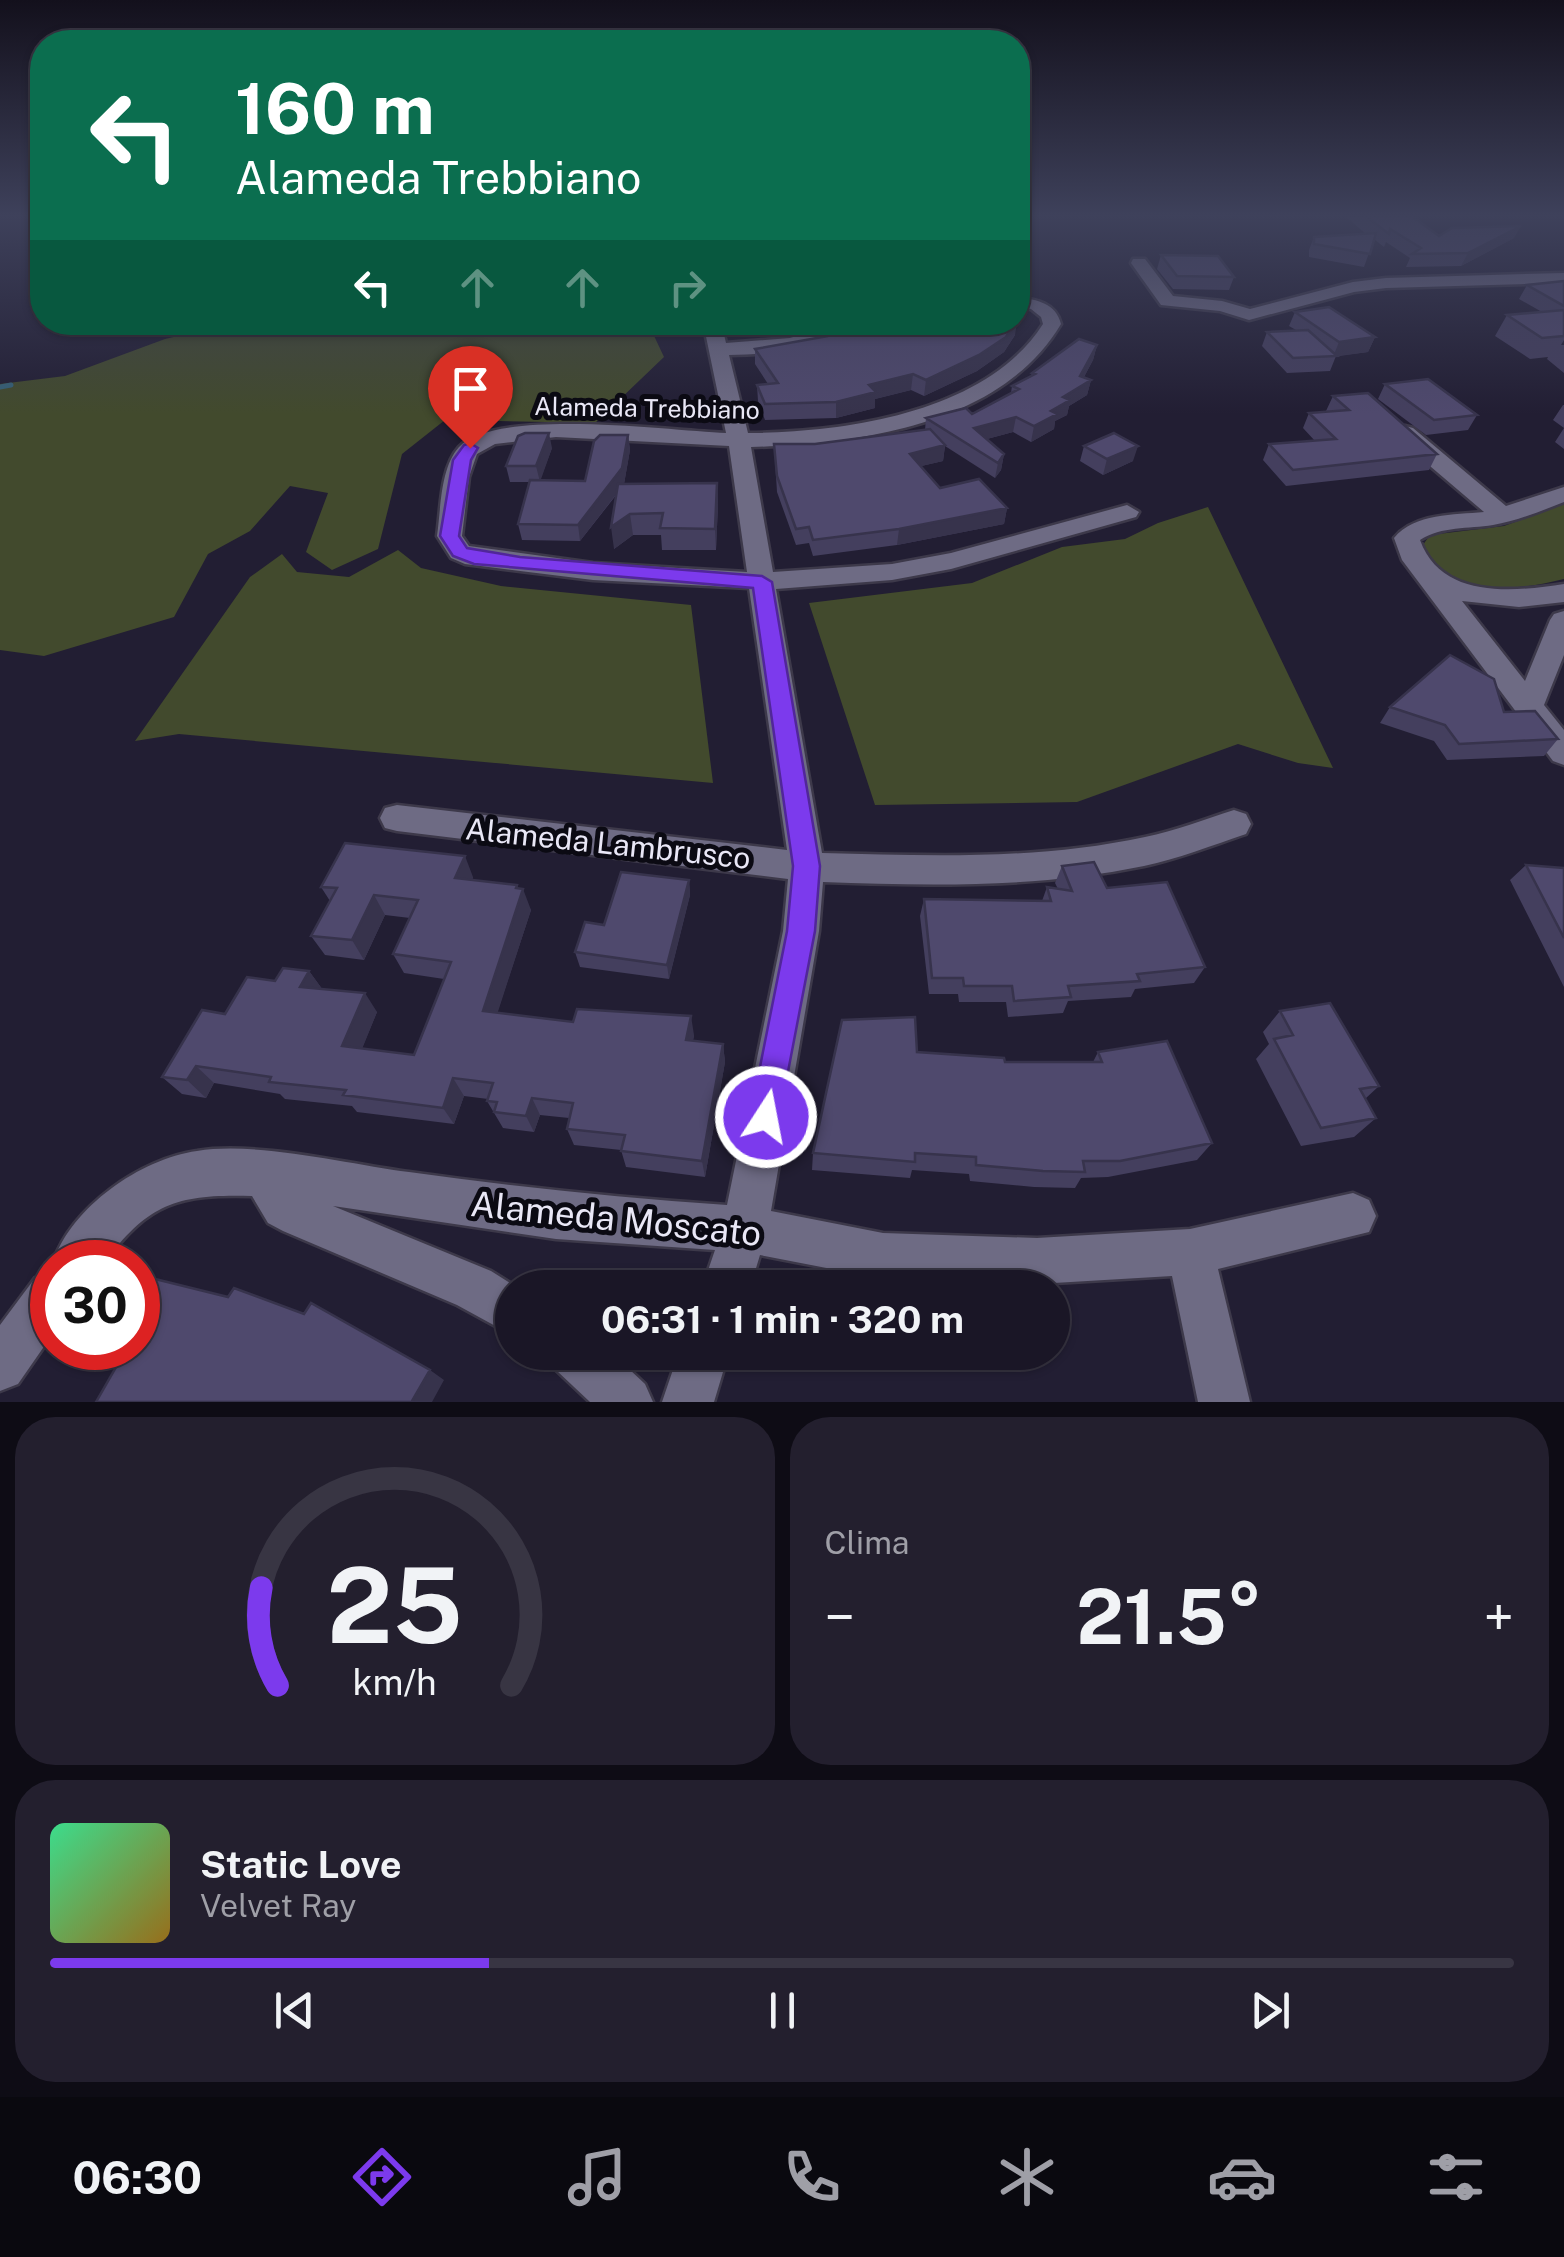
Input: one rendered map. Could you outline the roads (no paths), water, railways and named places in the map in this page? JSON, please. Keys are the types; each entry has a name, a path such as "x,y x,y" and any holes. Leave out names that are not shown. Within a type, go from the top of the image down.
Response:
{"street":[{"path":"1153,282 1167,301 1222,306 1249,315 1353,287 1406,282"},
{"name":"Alameda Trebbiano","path":"1030,306 1045,310 1052,324 1042,342 1018,367 937,410 850,433 739,440 550,431 502,435 480,442 462,460 450,536 460,552 474,558 762,582 950,562 1127,512"},
{"path":"732,1270 745,1229 801,931 807,866 739,440 714,336 778,347 827,335"},
{"path":"1390,420 1502,515"},
{"path":"1564,494 1502,515 1432,525 1406,538 1409,552 1564,753"},
{"path":"1431,580 1493,598 1537,598 1564,593"},
{"path":"1530,704 1564,620"},
{"name":"Alameda Lambrusco","path":"397,818 807,866 958,872 1063,864 1146,851 1234,824"},
{"name":"Alameda Moscato","path":"96,1240 129,1204 168,1180 200,1172 264,1174 556,1216 745,1229 883,1256 1037,1261 1190,1252 1353,1216"},
{"path":"264,1174 284,1207 474,1288 495,1301"},
{"path":"1190,1252 1224,1402"},
{"path":"0,1366 30,1325"},
{"path":"593,1370 627,1402"},
{"path":"688,1402 698,1370"}],"waterway":[{"path":"0,387 11,385"}]}
